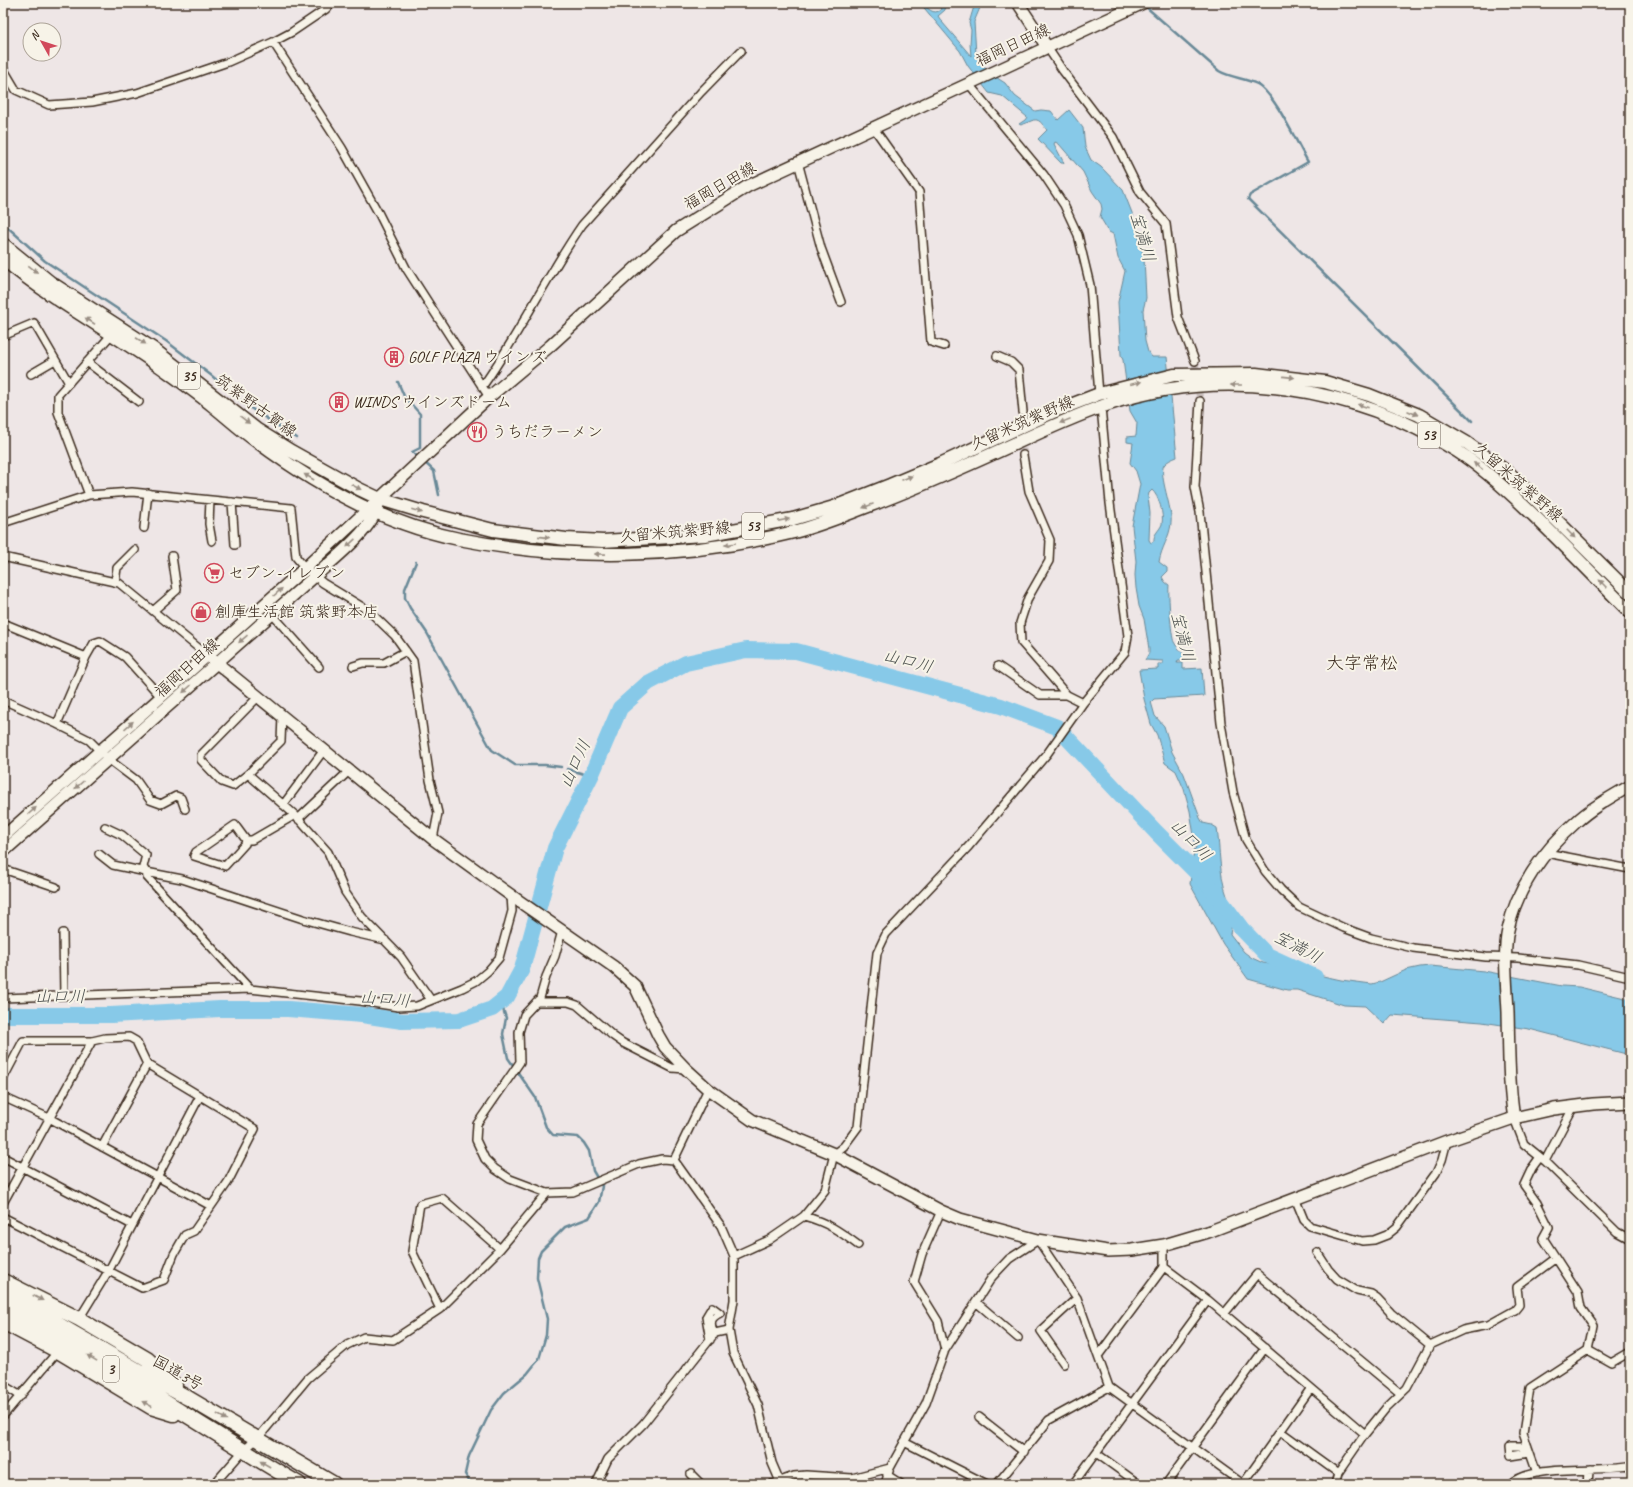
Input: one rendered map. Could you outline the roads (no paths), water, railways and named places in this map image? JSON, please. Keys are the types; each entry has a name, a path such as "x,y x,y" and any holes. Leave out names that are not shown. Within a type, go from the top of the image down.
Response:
{"highway":[{"path":"3,1281 79,1319 147,1359 188,1398"},
{"name":"国道3号","path":"3,1295 30,1308 188,1398 334,1484"},
{"name":"国道3号","path":"3,1308 81,1351 299,1484"},
{"path":"3,1322 58,1352 151,1407 197,1422"}],"main road":[{"name":"筑紫野古賀線","path":"3,244 50,282 152,348 256,429 303,458 380,499"},
{"name":"筑紫野古賀線","path":"3,259 27,279 158,365 254,439 304,474 372,511"},
{"name":"久留米筑紫野線","path":"372,511 455,538 563,553 659,553 704,548 797,531 840,517 904,493 1104,399 1166,376 1216,373 1256,374 1325,382 1369,395 1419,415 1467,443 1510,474 1630,593"},
{"name":"久留米筑紫野線","path":"380,499 462,523 523,534 604,541 704,535 793,519 834,507 940,464 1055,411 1104,399 1168,390 1215,385 1254,385 1321,394 1365,406 1413,426 1460,452 1503,487 1554,535 1630,612"}],"street":[{"path":"3,68 16,90 49,105 92,102 137,93 228,62 274,42 326,9 332,3"},
{"path":"1018,3 1043,49 1063,71 1113,137 1140,192 1166,224 1178,317 1195,361"},
{"name":"福岡日田線","path":"3,852 315,576 364,530 372,511 380,499 489,398 550,346 676,231 748,186 1143,3"},
{"path":"274,42 342,148 379,214 406,268 489,398"},
{"path":"482,387 504,356 565,250 582,225 700,92 741,51"},
{"path":"734,1256 769,1240 804,1216 825,1190 834,1154 844,1146 858,1127 877,953 886,934 969,846 1047,754 1082,705 1125,652 1128,636 1110,503 1104,399 1090,285 1078,235 1064,206 1044,175 971,82"},
{"path":"873,127 919,192 931,342 944,346"},
{"path":"798,162 821,248 841,302"},
{"path":"3,336 34,323 68,383"},
{"path":"89,496 58,412 58,395 111,335"},
{"path":"997,356 1011,362 1019,370 1023,412"},
{"path":"31,374 55,360"},
{"path":"87,362 139,402"},
{"path":"1200,400 1195,487 1200,512 1221,723 1233,792 1246,840 1266,872 1281,890 1299,907 1344,928 1371,938 1413,948 1486,957 1507,962 1578,965 1630,977"},
{"path":"1023,455 1029,491 1050,540 1049,561 1028,598 1020,623 1021,642 1067,695 1082,705"},
{"path":"3,523 89,496 132,492 292,508 296,558 305,568 323,583 369,610 395,636 413,661 430,780 438,813 433,839"},
{"path":"144,528 148,493"},
{"path":"210,500 209,524 212,541"},
{"path":"232,502 235,545"},
{"name":"福岡日田線","path":"3,837 162,697 305,568 372,511"},
{"path":"115,582 117,568 135,550"},
{"path":"153,611 177,590 172,556"},
{"path":"3,558 119,583 433,839 614,967 635,986 665,1048 708,1089 752,1120 834,1154 960,1220 1038,1240 1108,1251 1132,1250 1164,1245 1208,1232 1447,1141 1514,1118 1574,1106 1609,1102 1630,1102"},
{"path":"272,614 320,666"},
{"path":"3,623 86,657"},
{"path":"57,724 86,657 94,643 100,641 125,657 162,697"},
{"path":"353,666 363,663 384,663 406,650"},
{"path":"998,666 1040,695 1067,695"},
{"path":"258,697 201,754 201,760 222,782 233,786 248,774 280,741 282,716"},
{"path":"3,700 89,740 108,759 136,780 150,800 161,804 176,796 181,798 185,809"},
{"path":"283,805 324,750"},
{"path":"246,840 252,840 297,817 350,770"},
{"path":"248,774 297,817 328,852 345,892 362,917 401,957 431,1000"},
{"path":"1630,786 1600,804 1574,823 1546,853 1524,885 1515,903 1507,931 1508,1036 1512,1103 1514,1118 1524,1144 1543,1159 1617,1232 1630,1238"},
{"path":"235,826 246,840 245,844 225,866 194,856 196,852 235,826"},
{"path":"105,827 122,835 146,855 143,867 147,877 250,989"},
{"path":"1546,853 1630,869"},
{"path":"99,854 113,865 182,879 303,918 350,932 385,940"},
{"path":"3,868 56,887"},
{"path":"3,998 250,989 360,1001 398,1007 417,1006 462,988 476,981 488,971 499,958 512,911 514,897"},
{"path":"558,928 555,956 546,977 540,998 524,1015 519,1032 520,1062 477,1124 476,1140 485,1159 495,1169 510,1179 547,1193 573,1192 639,1164 662,1159 674,1160 721,1226 734,1256 734,1300 729,1330 733,1353 758,1405 772,1462 780,1483"},
{"path":"63,933 64,996"},
{"path":"536,1002 568,1002 577,1005 613,1036 623,1042 672,1068 686,1069"},
{"path":"3,1079 23,1041 92,1041 105,1038 129,1037 136,1041 147,1064 255,1129 228,1182 194,1230 185,1235 174,1254 164,1280 142,1288 3,1217"},
{"path":"3,1203 92,1041"},
{"path":"102,1147 147,1064"},
{"path":"674,1160 708,1089"},
{"path":"79,1319 109,1270 200,1096"},
{"path":"3,1097 49,1118 211,1206"},
{"path":"1537,1473 1523,1433 1530,1388 1588,1350 1593,1326 1581,1308 1578,1292 1543,1238 1549,1227 1537,1203 1524,1185 1532,1168 1543,1159 1574,1106"},
{"path":"1295,1198 1304,1220 1310,1226 1362,1241 1374,1240 1387,1235 1397,1227 1436,1173 1442,1160 1447,1141"},
{"path":"3,1157 132,1225"},
{"path":"214,1484 243,1451 258,1438 308,1378 347,1345 364,1337 393,1340 440,1309 500,1249 547,1193"},
{"path":"440,1309 412,1251 420,1204 442,1198 500,1249"},
{"path":"941,1211 922,1254 914,1282 938,1321 945,1350"},
{"path":"804,1216 824,1222 839,1230 858,1245"},
{"path":"1038,1240 1077,1298 1109,1387 1243,1484 1311,1388"},
{"path":"885,1484 890,1468 926,1402 945,1350 992,1277 1009,1259 1038,1240"},
{"path":"1098,1356 1164,1267 1164,1245"},
{"path":"1317,1252 1328,1269 1338,1279 1357,1291 1371,1294 1377,1298 1391,1313 1430,1345"},
{"path":"1335,1484 1338,1473 1365,1434 1386,1408 1400,1393 1407,1388 1430,1345 1463,1330 1488,1325 1515,1310 1519,1305 1517,1287 1556,1258"},
{"path":"1164,1267 1208,1300 1365,1434"},
{"path":"1224,1314 1257,1274 1400,1393"},
{"path":"1064,1364 1041,1331 1077,1298"},
{"path":"1073,1484 1208,1300"},
{"path":"976,1302 1018,1338"},
{"path":"596,1484 608,1459 643,1424 715,1334 729,1330"},
{"path":"1166,1484 1265,1348"},
{"path":"1588,1350 1611,1363 1630,1353"},
{"path":"3,1416 58,1352"},
{"path":"3,1385 21,1396"},
{"path":"997,1484 1049,1420 1109,1387"},
{"path":"979,1417 1024,1452"},
{"path":"1280,1431 1338,1473"},
{"path":"904,1442 986,1484"},
{"path":"1096,1453 1139,1484"},
{"path":"1510,1484 1516,1478 1537,1473 1629,1466 1630,1478"},
{"path":"772,1484 780,1483 794,1476 806,1475 852,1478 890,1468"},
{"path":"1589,1484 1590,1469"},
{"path":"691,1474 701,1484"},
{"path":"887,1475 901,1484"}],"water":[{"path":"920,3 923,3 933,12 941,10 938,3 941,3 945,7 945,10 938,16 971,56 971,30 969,23 975,3 982,3 974,22 976,54 981,63 991,74 1005,83 1015,96 1035,111 1051,111 1058,120 1069,110 1083,128 1085,147 1091,160 1101,167 1123,190 1134,218 1144,258 1146,298 1143,310 1145,341 1148,352 1152,357 1167,357 1177,457 1167,462 1164,465 1163,470 1171,523 1159,562 1167,568 1167,572 1162,577 1169,585 1170,614 1174,642 1180,651 1188,658 1188,660 1178,660 1177,663 1183,663 1183,669 1202,668 1204,696 1154,699 1151,702 1155,716 1164,726 1172,752 1184,774 1200,818 1203,823 1217,828 1224,888 1235,909 1230,934 1244,952 1263,963 1309,970 1323,976 1341,980 1372,984 1406,970 1430,966 1484,971 1562,986 1579,987 1629,999 1630,1055 1529,1029 1482,1022 1392,1015 1384,1024 1365,1006 1344,1005 1297,990 1287,990 1248,979 1223,944 1190,884 1194,850 1196,848 1190,811 1184,789 1176,771 1165,763 1144,699 1139,670 1158,669 1158,664 1163,664 1163,661 1145,660 1149,653 1149,649 1144,619 1139,606 1136,588 1136,561 1132,526 1140,484 1136,471 1130,463 1133,443 1127,442 1127,437 1136,436 1137,423 1130,411 1121,355 1118,302 1125,271 1118,258 1113,234 1109,232 1100,217 1102,209 1101,204 1092,191 1083,172 1059,144 1055,142 1054,144 1064,163 1061,163 1038,139 1047,130 1040,122 1034,120 1021,125 1019,124 1027,117 1002,96 989,93 968,66 960,51","holes":["1152,490 1155,493 1160,506 1162,524 1155,536 1154,541 1151,543 1149,540 1150,513 1148,497"]}],"waterway":[{"path":"1145,6 1219,71 1257,84 1271,97 1285,119 1308,162 1250,195 1248,199 1472,421"},
{"path":"3,223 45,261 166,341 212,376 243,403 297,438"},
{"path":"398,382 404,396 420,414 420,448 412,452 419,458"},
{"path":"423,461 434,471 439,495"},
{"path":"416,562 405,589 405,598 427,633 492,750 515,765 545,765 561,767"},
{"name":"山口川","path":"3,1015 111,1015 220,1009 288,1009 362,1015 402,1021 459,1020 492,1009 507,997 522,969 555,848 591,776 620,708 648,683 686,663 746,650 796,651 1001,706 1057,727 1156,832 1209,885 1242,929 1267,955 1315,977"},
{"path":"567,769 591,776"},
{"path":"471,1484 465,1474 469,1456 491,1410 504,1393 527,1374 539,1359 546,1335 547,1319 537,1278 538,1258 541,1251 565,1227 589,1218 599,1202 602,1186 593,1171 589,1151 584,1143 578,1137 553,1135 546,1127 535,1097 508,1058 503,1034 506,1018 501,1003"}],"tunnel":[{"path":"1195,361 1200,401"},
{"path":"1023,438 1023,455"}],"place":[{"name":"GOLF PLAZA ウインズ","path":"394,357"},
{"name":"WINDS ウインズドーム","path":"339,402"},
{"name":"うちだラーメン","path":"477,432"},
{"name":"セブン-イレブン","path":"214,573"},
{"name":"創庫生活館 筑紫野本店","path":"201,612"}],"district":[{"name":"大字常松","path":"1362,663"}],"water label":[{"name":"宝満川","path":"1143,237"},
{"name":"宝満川","path":"1183,637"},
{"name":"宝満川","path":"1298,947"}]}
